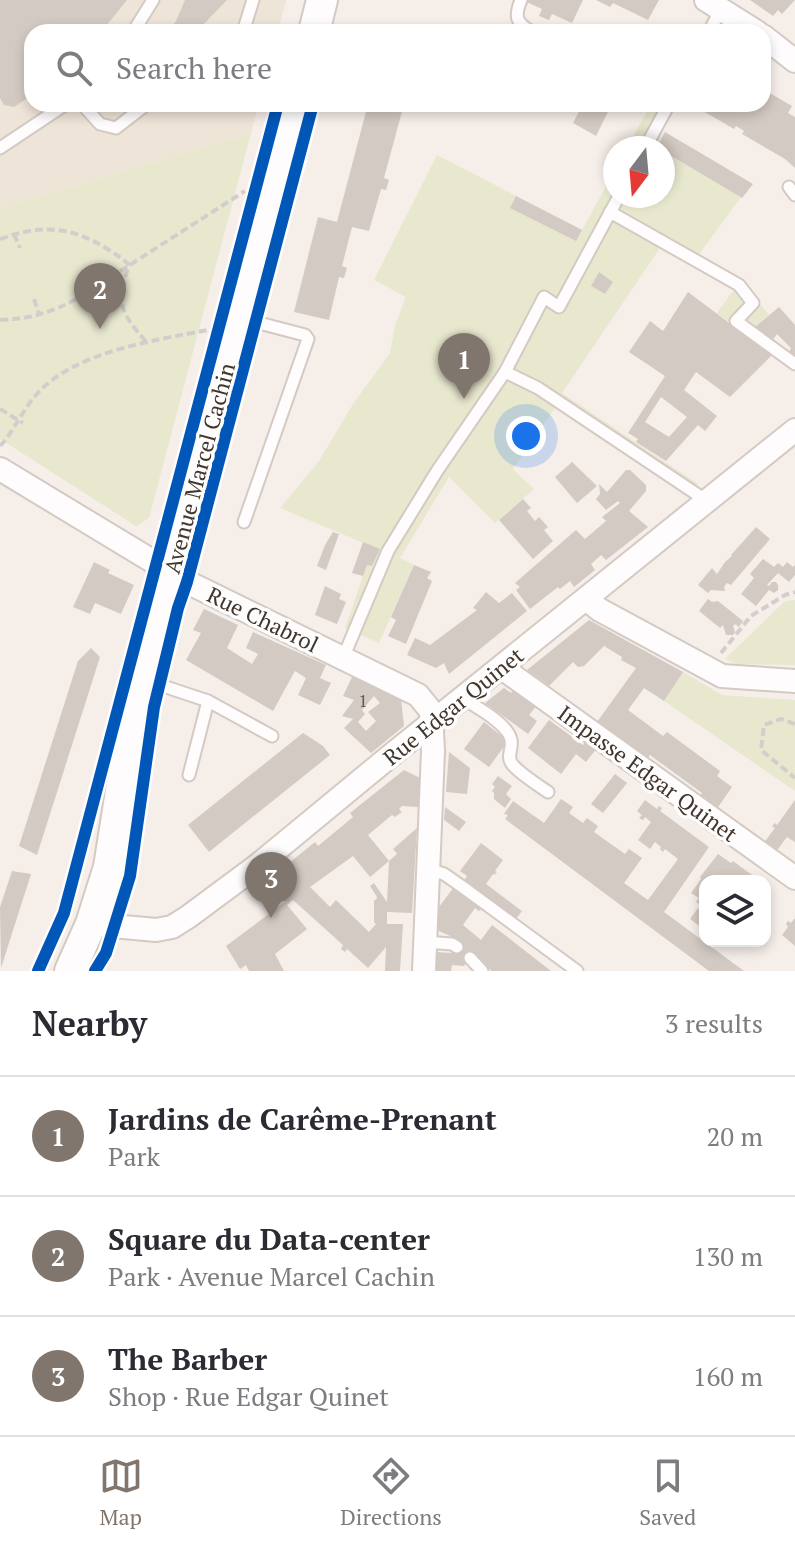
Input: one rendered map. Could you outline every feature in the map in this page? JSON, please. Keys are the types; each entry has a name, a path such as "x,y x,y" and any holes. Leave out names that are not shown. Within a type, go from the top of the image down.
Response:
{"street":[{"path":"316,24 322,0"},
{"path":"714,4 745,24"},
{"path":"771,42 795,61"},
{"name":"Avenue Marcel Cachin","path":"70,971 91,924 109,867 131,728 171,573 229,323 293,112"},
{"name":"Rue Edgar Quinet","path":"91,924 156,930 180,922 258,865 795,430"},
{"name":"Rue Chabrol","path":"0,469 171,573 418,695 431,711 431,724"},
{"path":"586,599 600,610 722,676 795,681"},
{"name":"Impasse Edgar Quinet","path":"502,668 795,878"},
{"path":"424,971 433,751 431,724"}],"lane":[{"path":"138,24 153,0"},
{"path":"245,24 253,0"},
{"path":"521,0 517,10 521,24"},
{"path":"710,24 714,4"},
{"path":"0,148 54,112"},
{"path":"89,112 100,124 116,128 137,112"},
{"path":"652,136 665,112"},
{"path":"343,658 388,551 437,471 505,372 544,297 559,307 612,208"},
{"path":"610,212 739,285 753,303 736,321 795,364"},
{"path":"229,323 305,335 308,339 244,522"},
{"path":"505,372 538,388 707,501"},
{"path":"143,679 208,701 272,736"},
{"path":"463,699 501,725 511,736 511,764 548,792"},
{"path":"189,775 208,701"},
{"path":"428,869 444,874 577,971"},
{"path":"425,942 457,947"},
{"path":"470,958 482,971"}],"path":[{"path":"0,320 27,317 68,304 252,191"},
{"path":"0,239 39,229 61,229 96,241 125,259 129,265 121,293 121,306 126,318 147,343"},
{"path":"14,234 20,248"},
{"path":"34,299 39,314"},
{"path":"215,342 229,323"},
{"path":"0,446 20,422 37,393 75,366 115,349 229,323"},
{"path":"0,409 20,422"},
{"path":"707,670 751,616 795,592"},
{"path":"795,724 781,719 764,725 761,750 795,778"}],"shaded area":[{"path":"0,0 286,0 280,24 24,24 24,112 257,112 251,133 0,208"}],"green space":[{"path":"647,112 673,112 661,136 634,136"},
{"path":"251,133 149,518 136,526 0,439 0,208"},
{"path":"437,155 582,230 603,192 603,208 675,208 675,158 741,197 697,257 741,281 769,315 754,328 795,357 795,371 717,313 735,288 662,245 562,393 698,484 691,491 557,405 513,469 534,489 495,523 449,477 400,558 414,565 379,643 345,628 373,547 280,508 319,461 353,404 390,353 395,325 406,297 374,280"},
{"path":"795,600 795,665 737,664 725,659 785,601"},
{"path":"683,672 722,695 795,700 795,791 664,701"}],"building":[{"path":"0,0 127,0 108,24 24,24 24,100 14,107 4,105 0,98"},
{"path":"185,0 227,0 204,24 174,24"},
{"path":"522,0 583,0 572,23 552,14 549,20 539,16 542,9"},
{"path":"596,0 659,0 648,20 613,3 610,7"},
{"path":"750,0 795,0 782,14 778,10 773,16"},
{"path":"771,94 792,106 788,113 795,117 795,168 742,134 744,131 736,126 734,129 705,112 771,112"},
{"path":"366,112 402,112 384,178 389,180 386,190 381,189 369,231 352,227 342,266 347,268 344,278 339,277 329,320 294,312 318,217 337,222"},
{"path":"579,112 608,112 596,136 573,123"},
{"path":"675,138 753,184 742,198 675,158"},
{"path":"516,196 582,230 576,241 510,208"},
{"path":"599,272 613,282 605,294 591,286"},
{"path":"688,292 772,355 730,397 696,372 684,390 717,416 705,431 698,425 666,461 636,442 638,439 628,433 665,376 629,352 650,321 663,331","holes":["661,397 687,417 669,437 645,422"]},
{"path":"779,307 795,325 795,357 777,334 772,341 754,328"},
{"path":"572,462 597,486 577,503 555,477"},
{"path":"626,470 646,485 646,491 629,511 648,527 606,560 601,555 591,564 595,570 574,587 570,581 560,589 558,587 530,609 516,590 520,587 515,583 576,530 585,539 606,521 602,517 620,503 618,501 606,510 596,499 600,494 599,484 607,492"},
{"path":"523,499 531,508 527,511 535,521 539,517 548,527 544,530 553,541 533,559 499,520"},
{"path":"756,527 770,539 731,585 727,583 725,591 711,590 708,593 698,585 712,568 717,574"},
{"path":"333,532 339,534 326,570 317,566"},
{"path":"363,542 380,549 372,566 367,565 363,576 352,573"},
{"path":"763,559 774,567 778,563 783,567 787,562 793,567 795,565 795,575 789,582 778,573 767,585 776,582 778,590 774,593 769,590 756,606 741,594 754,578 750,574"},
{"path":"94,562 110,570 108,573 134,585 121,614 95,603 90,614 73,607"},
{"path":"414,565 431,572 427,578 432,581 406,644 388,636 396,620 391,617"},
{"path":"325,586 341,594 339,599 346,602 337,624 315,615"},
{"path":"486,592 499,603 512,593 527,611 449,674 444,663 436,668 407,655 415,638 430,645 477,610 473,608"},
{"path":"708,599 718,601 743,621 739,627 733,626 733,635 726,635 723,625 720,628 699,611"},
{"path":"204,609 238,625 227,648 252,664 258,654 246,648 253,632 326,665 320,678 331,683 320,705 298,695 306,678 295,671 273,711 186,660 201,633 193,630"},
{"path":"589,620 683,672 664,701 644,688 628,710 663,736 667,732 720,771 717,776 732,787 716,810 700,797 702,793 650,755 647,759 597,722 636,668 621,660 622,657 604,646 584,666 578,667 573,662 549,686 527,670"},
{"path":"91,648 100,657 37,855 19,846 78,661"},
{"path":"352,677 401,699 404,726 371,753 344,728 353,719 342,716 354,700 343,696","holes":["374,696 380,703 368,712 376,721 366,731 358,722 365,714 362,710"]},
{"path":"515,687 538,704 529,715 537,721 528,734 485,703 504,688 511,693"},
{"path":"549,720 583,745 587,740 597,748 586,762 576,754 561,774 528,748"},
{"path":"484,722 508,741 489,767 464,749"},
{"path":"303,733 323,746 330,755 209,852 188,825"},
{"path":"449,752 470,768 467,794 446,792"},
{"path":"404,770 420,778 418,807 402,806 399,809 402,812 395,817 392,815 368,835 389,861 397,854 393,849 417,828 412,913 387,912 387,924 403,924 400,971 385,971 386,947 368,968 347,949 345,952 341,949 343,945 293,900 287,905 307,929 275,954 284,971 249,971 246,965 240,969 226,946 285,902 268,880 315,842 318,846 353,817 350,813","holes":["353,856 370,877 389,861 387,902 374,883 370,886 377,897 374,900 376,924 369,932 336,900 330,907 310,887"]},
{"path":"615,774 627,783 603,813 591,804"},
{"path":"498,776 512,786 506,794 511,799 505,808 494,799 492,791 495,787 492,784"},
{"path":"561,799 573,807 569,813 583,823 587,818 598,826 594,832 625,854 629,849 642,858 624,883 648,900 678,859 665,849 663,852 655,842 650,849 638,840 651,822 645,817 643,820 639,818 642,815 637,811 645,800 657,809 659,806 662,808 660,811 709,847 664,912 699,938 699,947 711,947 744,971 709,971 505,819 508,815 504,814 513,801 544,823"},
{"path":"795,800 795,842 787,837 775,853 763,844 775,828 772,826 777,825"},
{"path":"445,807 466,822 459,831 444,820"},
{"path":"481,843 503,860 486,884 522,911 515,920 463,882 467,876 460,871"},
{"path":"718,854 752,875 702,875"},
{"path":"12,871 31,874 1,968 0,907"},
{"path":"699,882 699,898 691,893"},
{"path":"454,887 481,909 475,908 463,925 481,940 492,925 551,971 492,971 473,953 464,966 452,965 451,971 435,971 436,952 452,953 461,941 437,930 439,907"},
{"path":"698,908 699,909 699,926 690,919"},
{"path":"795,918 795,946 782,935 788,921 791,923"}],"cycle path":[{"path":"38,971 64,913 276,112"},
{"path":"95,971 106,953 130,876 154,707 311,112"}],"place":[{"name":"Square du Data-center","path":"100,329"},
{"name":"Jardins de Carême-Prenant","path":"464,399"},
{"name":"The Barber","path":"271,918"}]}
